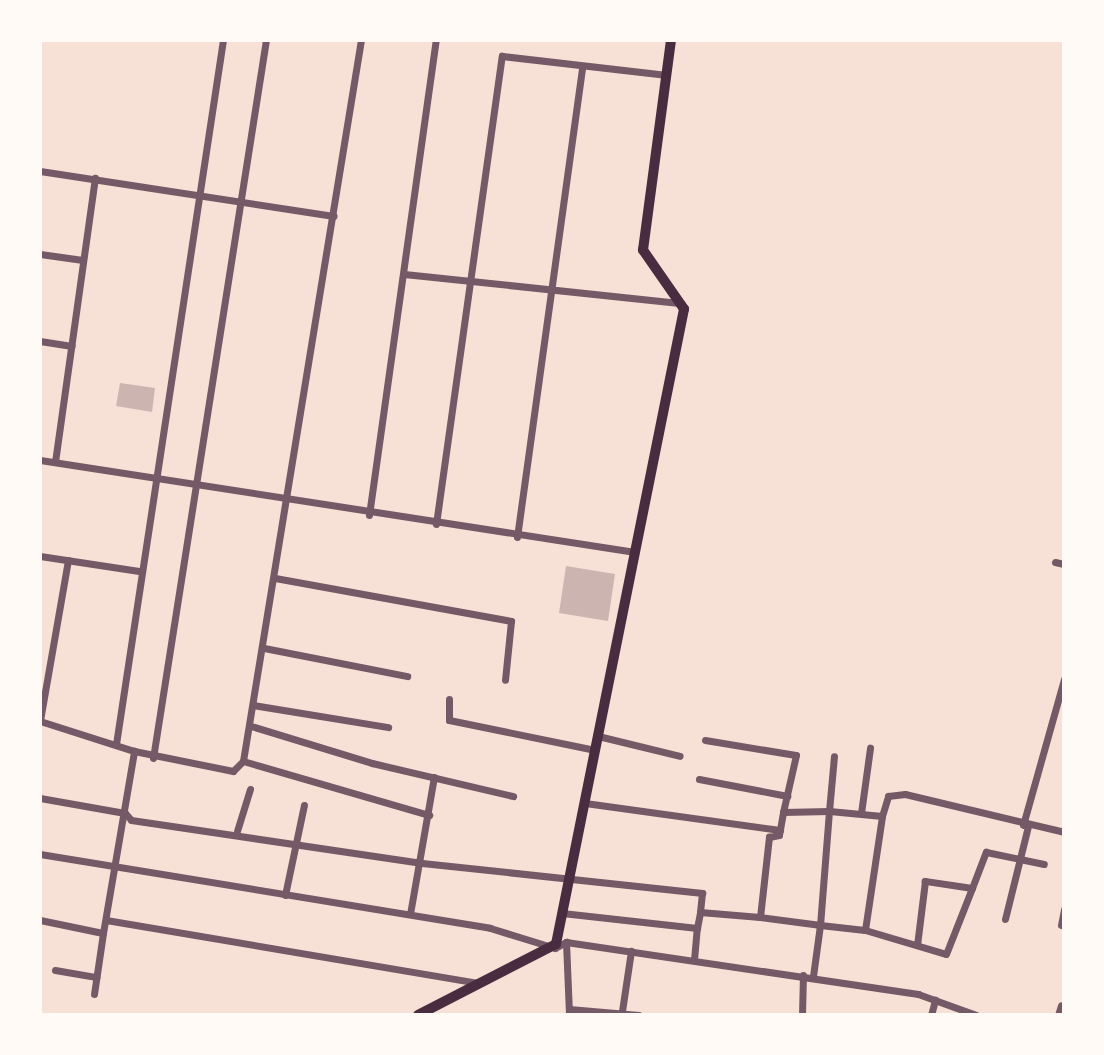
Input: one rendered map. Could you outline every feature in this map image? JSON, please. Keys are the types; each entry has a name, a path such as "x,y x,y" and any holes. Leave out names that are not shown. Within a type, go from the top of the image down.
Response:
{"main road":[{"path":"418,1015 555,948 684,303 643,250 671,40"}],"street":[{"path":"116,744 139,571 223,40"},
{"path":"153,758 200,488 266,40"},
{"path":"68,560 40,721 153,758 233,771 243,761 251,726 361,40"},
{"path":"369,515 436,40"},
{"path":"436,524 502,56 667,75"},
{"path":"517,537 553,295 582,66"},
{"path":"40,171 334,216"},
{"path":"55,462 95,178"},
{"path":"40,254 83,260"},
{"path":"404,274 553,295 684,303"},
{"path":"40,341 72,345"},
{"path":"40,460 369,515 635,552"},
{"path":"40,556 139,571"},
{"path":"1055,562 1064,564"},
{"path":"275,578 511,621 505,680"},
{"path":"264,649 407,676"},
{"path":"1005,919 1064,680"},
{"path":"449,698 449,720 595,750"},
{"path":"253,705 388,727"},
{"path":"251,726 513,796"},
{"path":"598,736 680,756"},
{"path":"705,740 796,755 780,830 769,837 760,916"},
{"path":"861,813 870,748"},
{"path":"94,994 134,751"},
{"path":"813,976 820,925 834,756"},
{"path":"243,761 429,815"},
{"path":"410,914 422,863 434,777"},
{"path":"699,779 787,796"},
{"path":"237,831 250,789"},
{"path":"865,930 882,816 888,796 905,794 1026,826 1064,832"},
{"path":"40,798 125,813 131,820 237,831 422,863 569,881 702,892 694,960"},
{"path":"585,803 780,830"},
{"path":"285,895 304,805"},
{"path":"783,812 829,811 882,816"},
{"path":"699,912 760,916 865,930 946,954 986,852 1044,864"},
{"path":"40,854 116,864 285,895 410,914 555,948 566,942 813,976 935,1000 976,1015"},
{"path":"917,945 925,881 972,888"},
{"path":"1061,925 1064,909"},
{"path":"562,913 697,928"},
{"path":"40,920 103,933"},
{"path":"106,920 483,984"},
{"path":"566,942 569,1012 639,1015"},
{"path":"618,1013 631,951"},
{"path":"55,970 96,977"},
{"path":"802,1015 803,975"},
{"path":"931,1015 935,1000"},
{"path":"1058,1015 1061,1004"}],"building":[{"path":"120,383 155,388 152,412 116,406"},
{"path":"566,566 615,574 608,621 559,613"}]}
